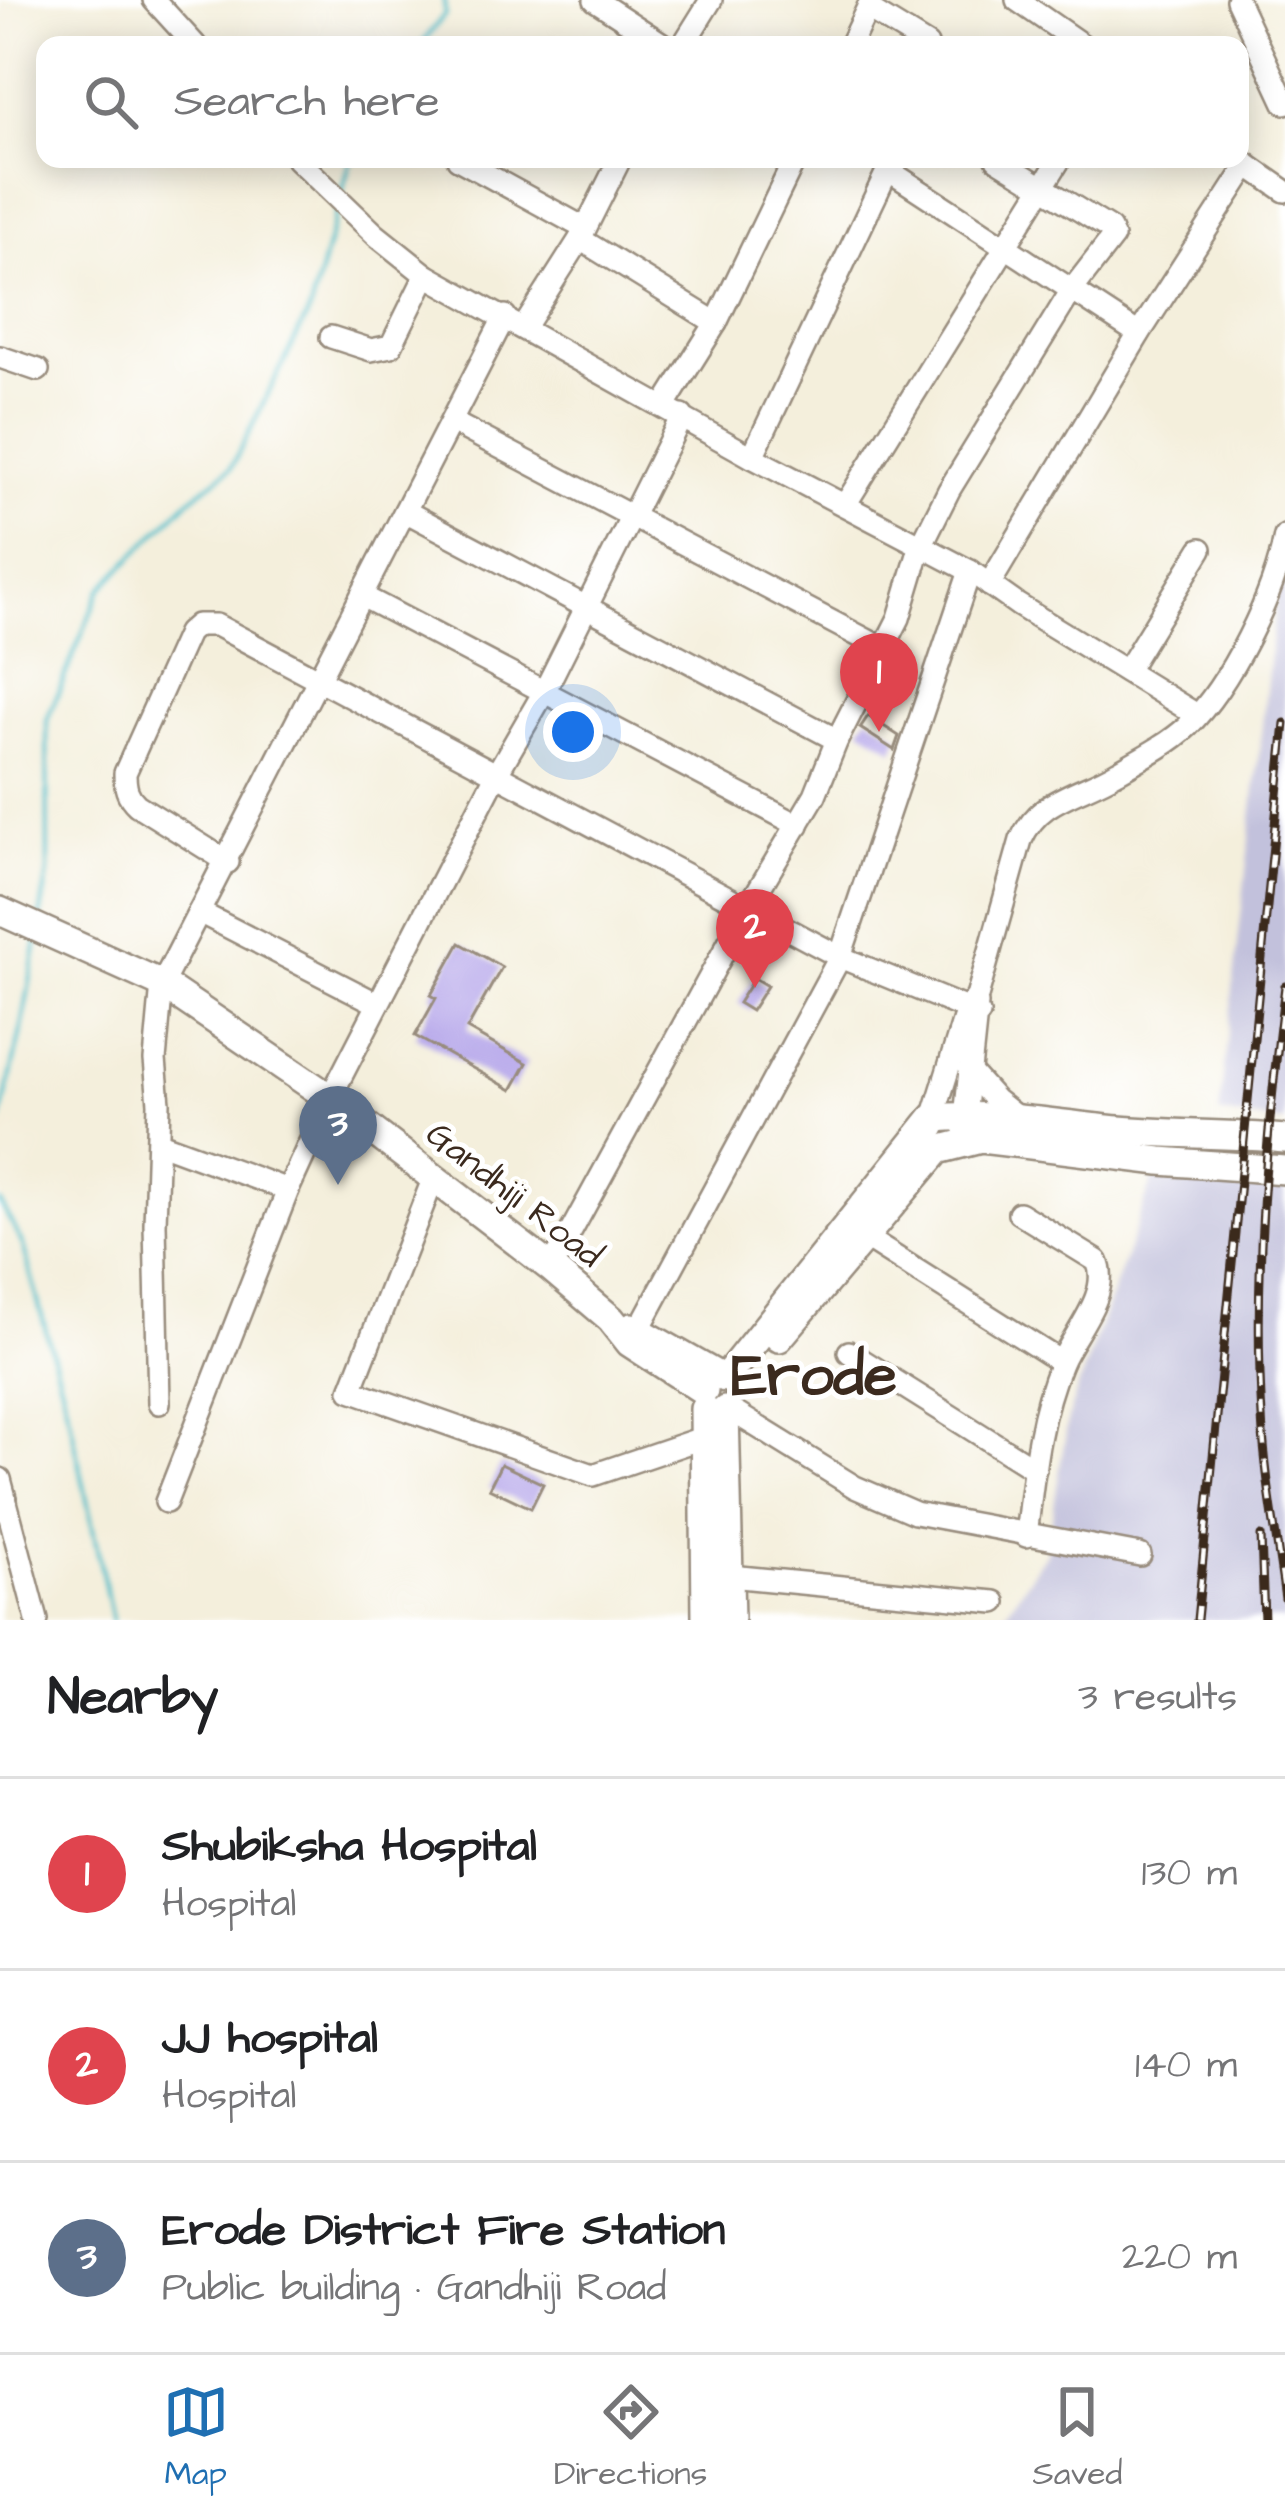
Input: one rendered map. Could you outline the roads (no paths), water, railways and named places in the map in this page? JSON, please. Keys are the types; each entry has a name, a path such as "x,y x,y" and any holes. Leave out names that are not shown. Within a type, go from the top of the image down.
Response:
{"main road":[{"name":"Gandhiji Road","path":"0,911 155,980 330,1098 434,1177 611,1318 630,1343 720,1395"},
{"path":"706,1620 702,1438 720,1395 934,1118 956,1136 1160,1161 1285,1170"},
{"path":"730,1620 720,1395 956,1136 1019,1119 1125,1131 1285,1138"},
{"name":"Gandhiji Road","path":"611,1318 639,1329 720,1395"}],"street":[{"path":"154,0 186,36"},
{"path":"595,0 650,36"},
{"path":"689,36 711,0"},
{"path":"1017,0 1069,36"},
{"path":"1237,0 1285,103"},
{"path":"854,36 870,4 914,36"},
{"path":"1249,166 1285,191"},
{"path":"306,168 426,275 752,458 980,578 1197,715"},
{"path":"473,168 716,323"},
{"path":"159,1403 155,980 228,862 452,422 515,322 582,234 612,168"},
{"path":"166,1502 330,1098 496,775 544,692 791,168"},
{"path":"752,458 890,168"},
{"path":"895,168 1003,248 1139,334"},
{"path":"551,1268 747,909 798,825 898,618 920,548 949,490 1072,290 1110,243 1113,232 1011,168"},
{"path":"845,505 1054,168"},
{"path":"639,1329 840,957 980,578 1139,334 1239,168"},
{"path":"332,337 371,350 391,346 426,275"},
{"path":"0,357 38,370"},
{"path":"452,422 882,648"},
{"path":"405,511 837,740"},
{"path":"934,1118 974,1007 1030,820 1041,809 1113,775 1185,729 1214,695 1236,658 1262,604 1285,536"},
{"path":"1126,671 1201,549"},
{"path":"364,597 798,825"},
{"path":"228,862 161,822 130,799 126,790 125,773 188,633 196,625 216,625 840,957 974,1007"},
{"path":"200,911 378,1004"},
{"path":"956,1136 969,1071 974,1007"},
{"path":"969,1071 1019,1119"},
{"path":"160,1142 289,1190"},
{"path":"434,1177 351,1390 593,1475 702,1438"},
{"path":"1018,1213 1101,1266 1091,1307 1061,1362 1035,1468 1026,1536"},
{"path":"863,1237 1061,1362"},
{"path":"849,1352 1035,1468"},
{"path":"720,1395 855,1487 928,1517 1140,1555"},
{"path":"0,1479 37,1620"},
{"path":"730,1576 994,1602"}],"waterway":[{"path":"428,36 445,14 444,0"},
{"path":"342,193 349,168"},
{"path":"40,918 48,872 47,720 100,590 189,500 231,468 310,310 337,210"},
{"path":"0,1123 37,941"},
{"path":"0,1202 23,1245 72,1428 112,1620"}],"railway":[{"path":"1197,1620 1285,723"},
{"path":"1285,986 1267,1147 1259,1309 1268,1486 1285,1599"},
{"path":"1261,1536 1264,1620"}],"place":[{"name":"Shubiksha Hospital","path":"879,732"},
{"name":"JJ hospital","path":"755,988"},
{"name":"Erode District Fire Station","path":"338,1185"}],"district":[{"name":"Erode","path":"814,1376"}]}
